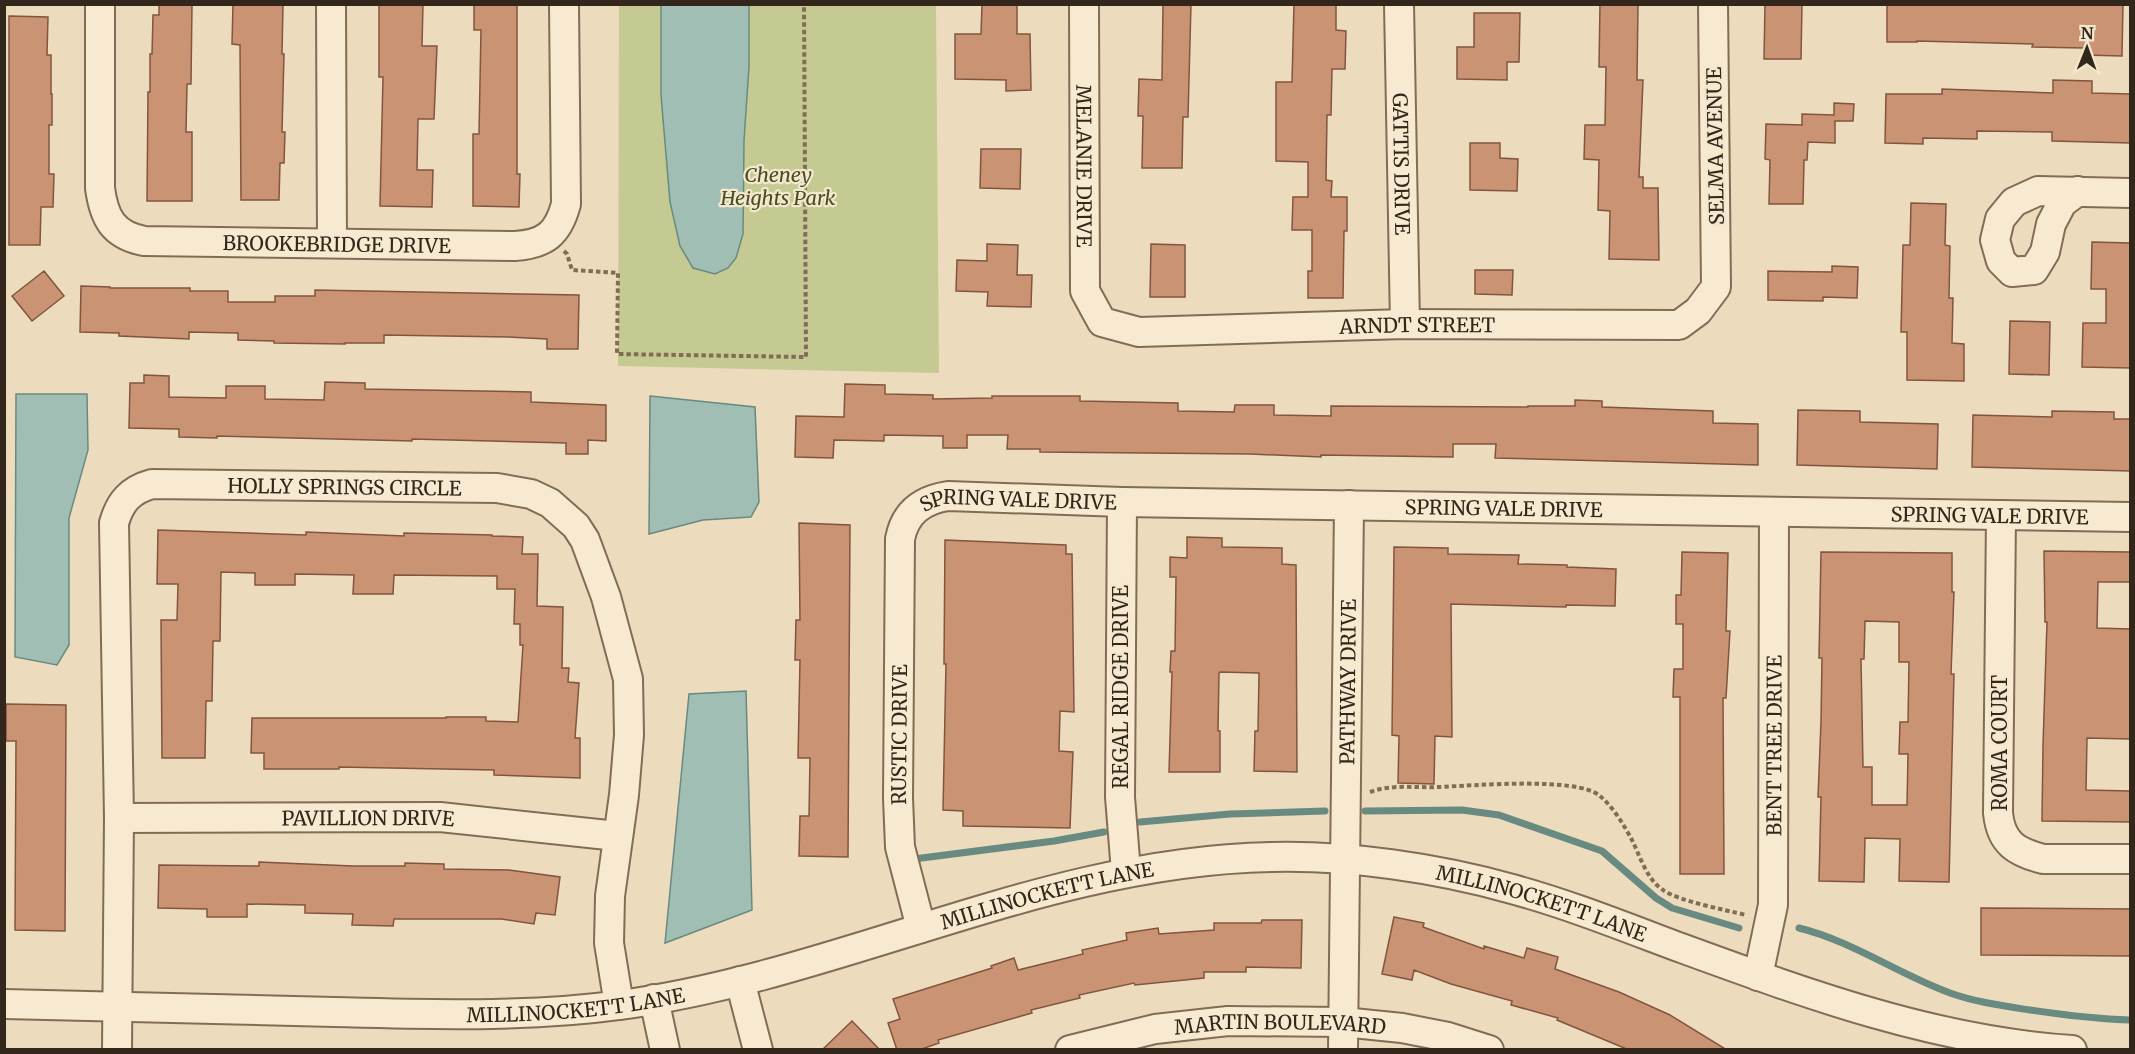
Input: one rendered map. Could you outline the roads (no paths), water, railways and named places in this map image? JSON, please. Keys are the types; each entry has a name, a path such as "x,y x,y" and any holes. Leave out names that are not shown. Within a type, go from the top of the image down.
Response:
{"street":[{"name":"BROOKEBRIDGE DRIVE","path":"100,4 100,188 106,216 123,234 144,241 515,246 530,245 549,236 557,228 566,204 564,4"},
{"path":"331,4 332,242"},
{"name":"MELANIE DRIVE","path":"1084,4 1086,291 1102,322"},
{"name":"GATTIS DRIVE","path":"1399,4 1405,324"},
{"name":"SELMA AVENUE","path":"1713,4 1716,287"},
{"path":"2078,191 2130,193"},
{"name":"ARNDT STREET","path":"1102,322 1138,332 1405,324 1679,325 1698,311 1716,287"},
{"name":"HOLLY SPRINGS CIRCLE","path":"117,1050 119,818 114,530 117,513 130,493 140,487 164,483 497,488 531,494 550,503 569,520 585,540 606,597 628,679 629,735 624,795 610,896 609,943 619,1005"},
{"name":"SPRING VALE DRIVE","path":"900,539 908,517 916,508 936,498 948,496 1122,502 2130,517"},
{"name":"REGAL RIDGE DRIVE","path":"1122,502 1120,797 1126,872"},
{"name":"PATHWAY DRIVE","path":"1343,1036 1349,505"},
{"name":"BENT TREE DRIVE","path":"1758,976 1773,905 1774,513"},
{"name":"ROMA COURT","path":"2001,514 1999,826 2004,837 2013,847 2043,859 2130,859"},
{"name":"RUSTIC DRIVE","path":"900,539 898,798 900,847 921,928"},
{"name":"PAVILLION DRIVE","path":"119,818 440,817 617,836"},
{"name":"MILLINOCKETT LANE","path":"4,1004 472,1016 619,1005 740,981 803,965 1046,892 1126,872 1202,861 1272,857 1346,860 1435,871 1509,888 1869,1013 1950,1032 2032,1047 2072,1050"},
{"path":"740,981 758,1050"},
{"path":"654,999 665,1050"},
{"name":"MARTIN BOULEVARD","path":"1070,1050 1113,1045 1155,1029 1227,1021 1343,1036 1402,1028 1489,1050"}],"water":[{"path":"661,5 749,5 743,234 736,258 728,268 715,274 693,268 680,246 670,202 661,95"},
{"path":"16,394 87,394 88,450 69,518 69,645 57,665 15,657"},
{"path":"650,396 755,407 759,502 751,517 703,520 649,534"},
{"path":"746,691 752,910 665,943 689,694"}],"waterway":[{"path":"1365,811 1462,810 1499,815 1602,851 1656,898 1672,908 1739,928"},
{"path":"1140,822 1230,814 1325,811"},
{"path":"914,859 1054,841 1104,832"},
{"path":"1799,928 1838,941 1931,985 1969,999 2055,1014 2130,1020"}],"park label":[{"name":"Cheney Heights Park","path":"778,186"}]}
